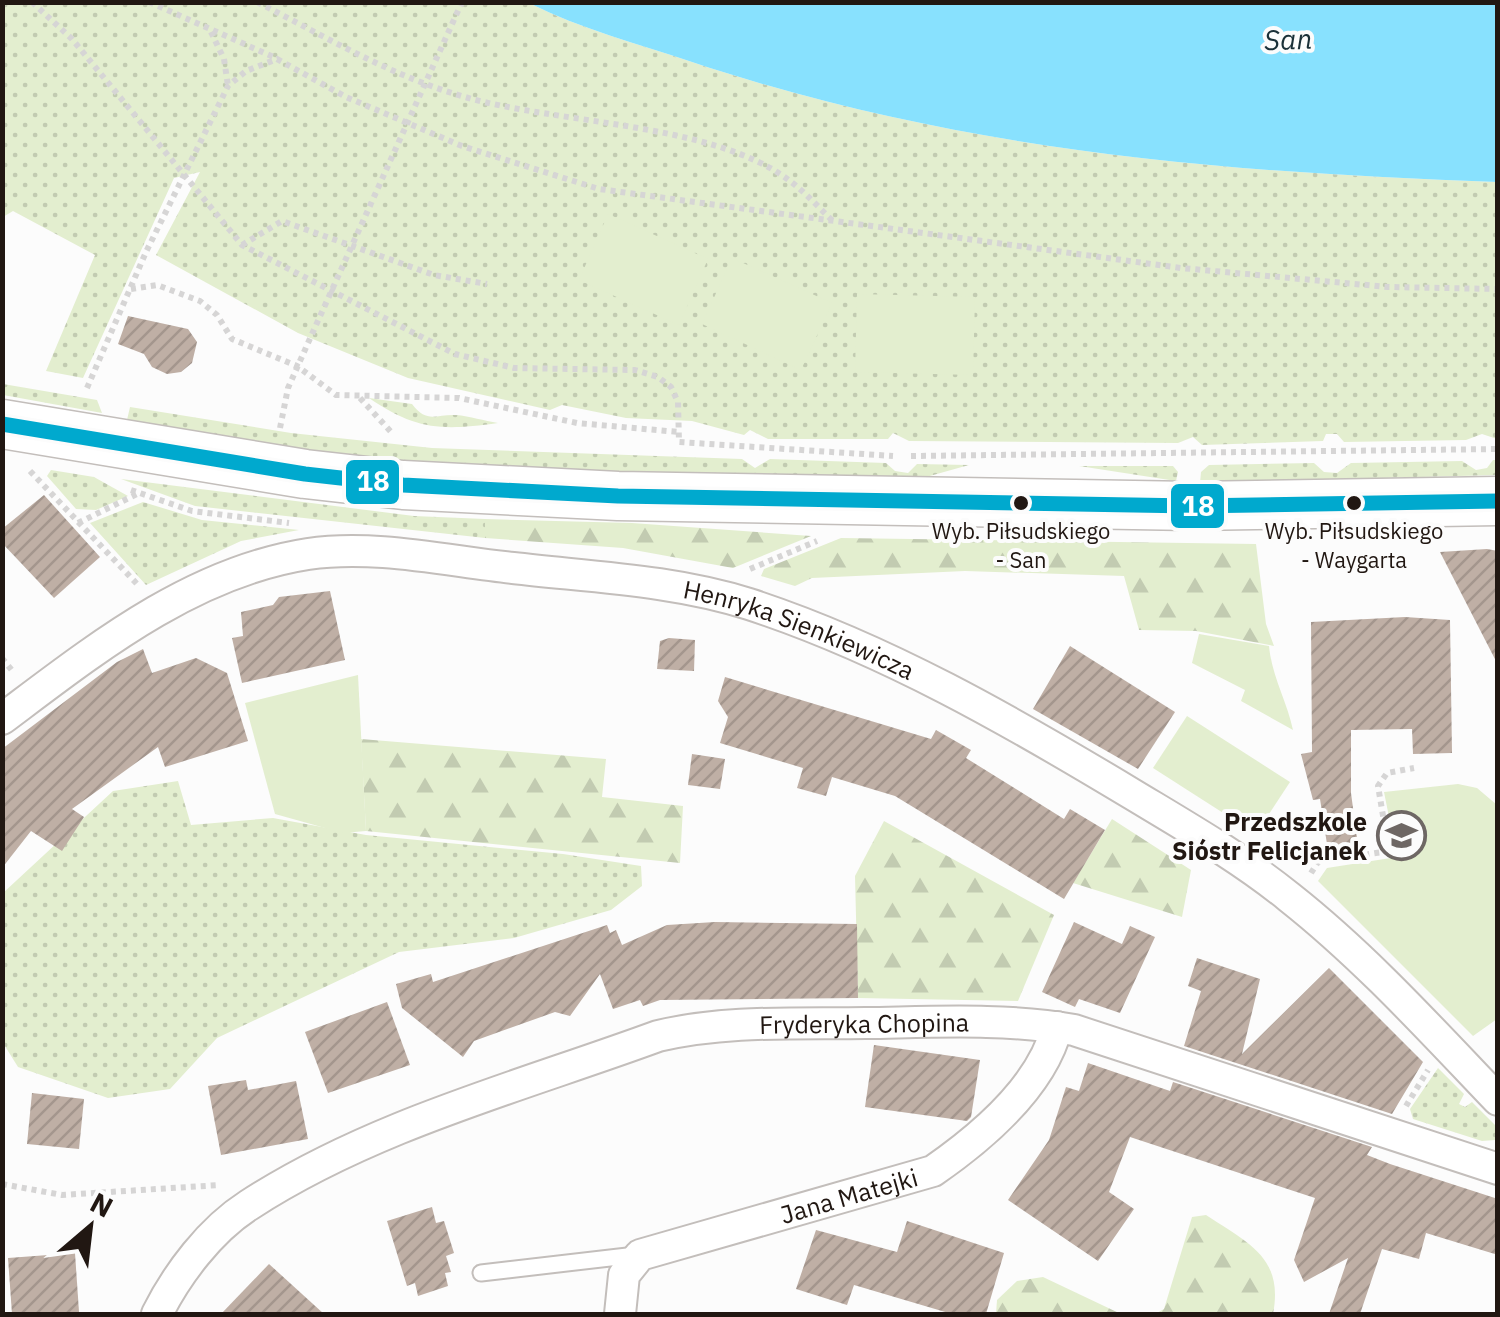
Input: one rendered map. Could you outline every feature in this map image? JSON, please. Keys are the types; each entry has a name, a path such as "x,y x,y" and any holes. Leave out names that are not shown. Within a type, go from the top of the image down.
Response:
{"main road":[{"path":"17,442 403,484 618,496 1192,506 1498,501"}],"street":[{"name":"Henryka Sienkiewicza","path":"2,719 140,620 247,570 308,554 358,553 447,561 691,590 747,603 810,626 974,704 1076,760 1244,864 1326,928 1498,1100"},
{"name":"Fryderyka Chopina","path":"156,1314 236,1196 658,1036 698,1026 932,1022 1058,1028 1104,1038 1498,1170"},
{"name":"Jana Matejki","path":"640,1255 933,1171 964,1150 1037,1072 1051,1052 1058,1028"},
{"path":"620,1314 624,1275 640,1255"}],"lane":[{"path":"481,1273 640,1255"}],"path":[{"path":"32,2 72,38 242,245 455,354 514,368 635,370 658,377 671,387 678,402 679,442 896,456 1498,449"},
{"path":"149,2 277,59 346,97 462,146 599,188 836,224 1181,268 1388,287 1498,289"},
{"path":"256,2 398,76 470,99 653,132 740,154 788,179 836,224"},
{"path":"272,469 288,388 462,2"},
{"path":"210,31 224,59 228,86"},
{"path":"86,388 228,86 246,71 277,59"},
{"path":"242,245 282,221 434,275 487,284"},
{"path":"132,289 157,285 200,301 217,315 232,339 298,366 336,395 459,398 578,423 678,432"},
{"path":"360,398 392,433"},
{"path":"17,442 30,472 132,578"},
{"path":"124,486 192,511 291,524"},
{"path":"78,523 136,498 139,493"},
{"path":"744,572 828,537"},
{"path":"1318,862 1388,851 1378,786 1387,774 1414,768"},
{"path":"1399,1119 1434,1060"},
{"path":"2,1184 62,1195 236,1196"}],"green space":[{"path":"3,3 529,3 610,36 792,92 991,136 1190,163 1497,182 1497,439 1482,434 1466,440 1344,442 1337,434 1326,434 1323,441 1202,445 1193,437 1178,443 909,441 893,433 888,439 768,439 750,430 744,435 692,421 626,418 562,405 550,410 408,378 298,333 156,255 200,172 174,178 83,378 46,371 95,255 13,211 3,217"},
{"path":"608,214 708,259 679,325 579,280"},
{"path":"732,258 832,303 801,370 702,324"},
{"path":"857,294 975,297 973,375 855,372"},
{"path":"3,384 97,400 102,413 3,395"},
{"path":"369,398 412,404 432,417 456,415 498,423 430,426 401,417"},
{"path":"130,407 291,433 432,448 742,459 755,468 770,459 886,463 895,471 908,473 917,464 969,465 919,479 455,465 324,452 127,420"},
{"path":"1497,460 1497,475 1200,483 1201,472 1209,465 1314,463 1324,472 1337,473 1351,463 1462,461 1476,470 1487,468"},
{"path":"1079,466 1173,466 1178,472 1176,481"},
{"path":"51,470 94,477 128,496 96,510 76,509 47,476"},
{"path":"121,479 414,516 485,519 485,538 195,506"},
{"path":"143,502 202,520 299,530 241,541 146,585 90,523"},
{"path":"485,519 632,523 811,536 733,568 623,548 485,538"},
{"path":"841,538 1256,544 1266,624 1274,646 1196,631 1139,630 1124,576 965,571 812,578 795,586 761,576 764,569"},
{"path":"1199,634 1269,646 1293,730 1241,701 1245,690 1192,663"},
{"path":"358,675 366,831 343,833 275,814 245,703"},
{"path":"1187,716 1290,782 1256,834 1153,768"},
{"path":"361,739 606,759 602,797 683,806 680,863 366,831"},
{"path":"178,781 191,825 273,818 366,835 563,854 641,866 642,886 611,910 514,938 399,952 217,1038 170,1089 108,1098 18,1067 3,1043 3,893 113,791"},
{"path":"1458,784 1477,788 1497,805 1497,1019 1473,1036 1318,881 1327,868 1397,857 1384,792"},
{"path":"1112,819 1191,870 1182,917 1073,883"},
{"path":"884,821 1054,915 1018,1001 858,998 855,876"},
{"path":"1438,1068 1464,1094 1459,1104 1465,1107 1472,1102 1495,1125 1495,1140 1482,1141 1413,1119 1410,1109"},
{"path":"1206,1215 1249,1244 1268,1265 1275,1295 1273,1314 1155,1314 1164,1309 1192,1217"},
{"path":"1043,1277 1121,1314 996,1314 997,1300 1017,1281"}],"water":[{"name":"San","path":"529,3 1497,3 1497,182 1190,163 991,136 792,92 610,36"}],"building":[{"path":"128,316 188,329 197,342 192,363 181,372 167,374 152,367 144,354 118,344"},
{"path":"44,495 100,557 54,598 2,543 2,529"},
{"path":"1498,551 1498,665 1440,552"},
{"path":"330,591 345,660 242,683 232,638 243,636 241,612 273,605 279,597"},
{"path":"1405,617 1450,620 1452,753 1413,754 1412,729 1351,730 1351,793 1359,853 1329,857 1320,799 1313,800 1301,754 1312,752 1311,622"},
{"path":"695,640 694,671 657,669 660,641"},
{"path":"1070,646 1175,712 1138,769 1033,709"},
{"path":"143,649 152,673 196,658 227,673 248,741 165,767 158,747 72,809 84,817 62,851 31,831 2,868 2,749 117,662"},
{"path":"725,677 931,739 936,730 971,750 966,758 1064,819 1070,809 1105,830 1064,899 895,796 832,777 826,796 797,788 803,768 720,743 728,717 718,701"},
{"path":"692,754 725,759 720,789 688,785"},
{"path":"1074,922 1122,944 1130,926 1155,937 1120,1013 1079,999 1075,1007 1042,992"},
{"path":"857,924 858,998 660,1000 643,1006 640,1000 613,1009 600,974 570,1016 555,1012 474,1041 463,1057 402,1008 396,984 431,974 433,982 607,925 610,933 616,930 622,945 667,925"},
{"path":"1197,958 1260,979 1242,1054 1329,968 1423,1062 1392,1114 1184,1046 1201,991 1188,986"},
{"path":"387,1002 410,1065 328,1093 305,1032"},
{"path":"874,1045 980,1060 971,1117 967,1121 865,1107"},
{"path":"1088,1063 1170,1091 1173,1082 1372,1147 1367,1155 1498,1199 1498,1255 1426,1233 1419,1259 1382,1249 1360,1314 1329,1314 1348,1258 1304,1282 1294,1260 1315,1198 1130,1137 1109,1192 1134,1209 1098,1261 1008,1200 1049,1140 1066,1087 1079,1091"},
{"path":"246,1080 248,1090 296,1081 308,1139 221,1155 208,1086"},
{"path":"32,1093 84,1099 79,1149 27,1144"},
{"path":"432,1207 436,1223 444,1221 454,1253 446,1256 451,1272 445,1273 448,1286 418,1296 415,1283 407,1286 387,1221"},
{"path":"907,1221 1004,1253 986,1314 952,1314 854,1285 847,1305 796,1289 816,1230 897,1252"},
{"path":"75,1253 79,1312 12,1314 8,1258"},
{"path":"269,1264 324,1314 221,1314"}],"transit line":[{"name":"18","path":"2,424 305,474 403,485 618,496 1192,506 1498,501"}],"place":[{"name":"Wyb. Piłsudskiego - San","path":"1021,503"},
{"name":"Wyb. Piłsudskiego - Waygarta","path":"1354,503"},
{"name":"Przedszkole Sióstr Felicjanek","path":"1402,835"}]}
